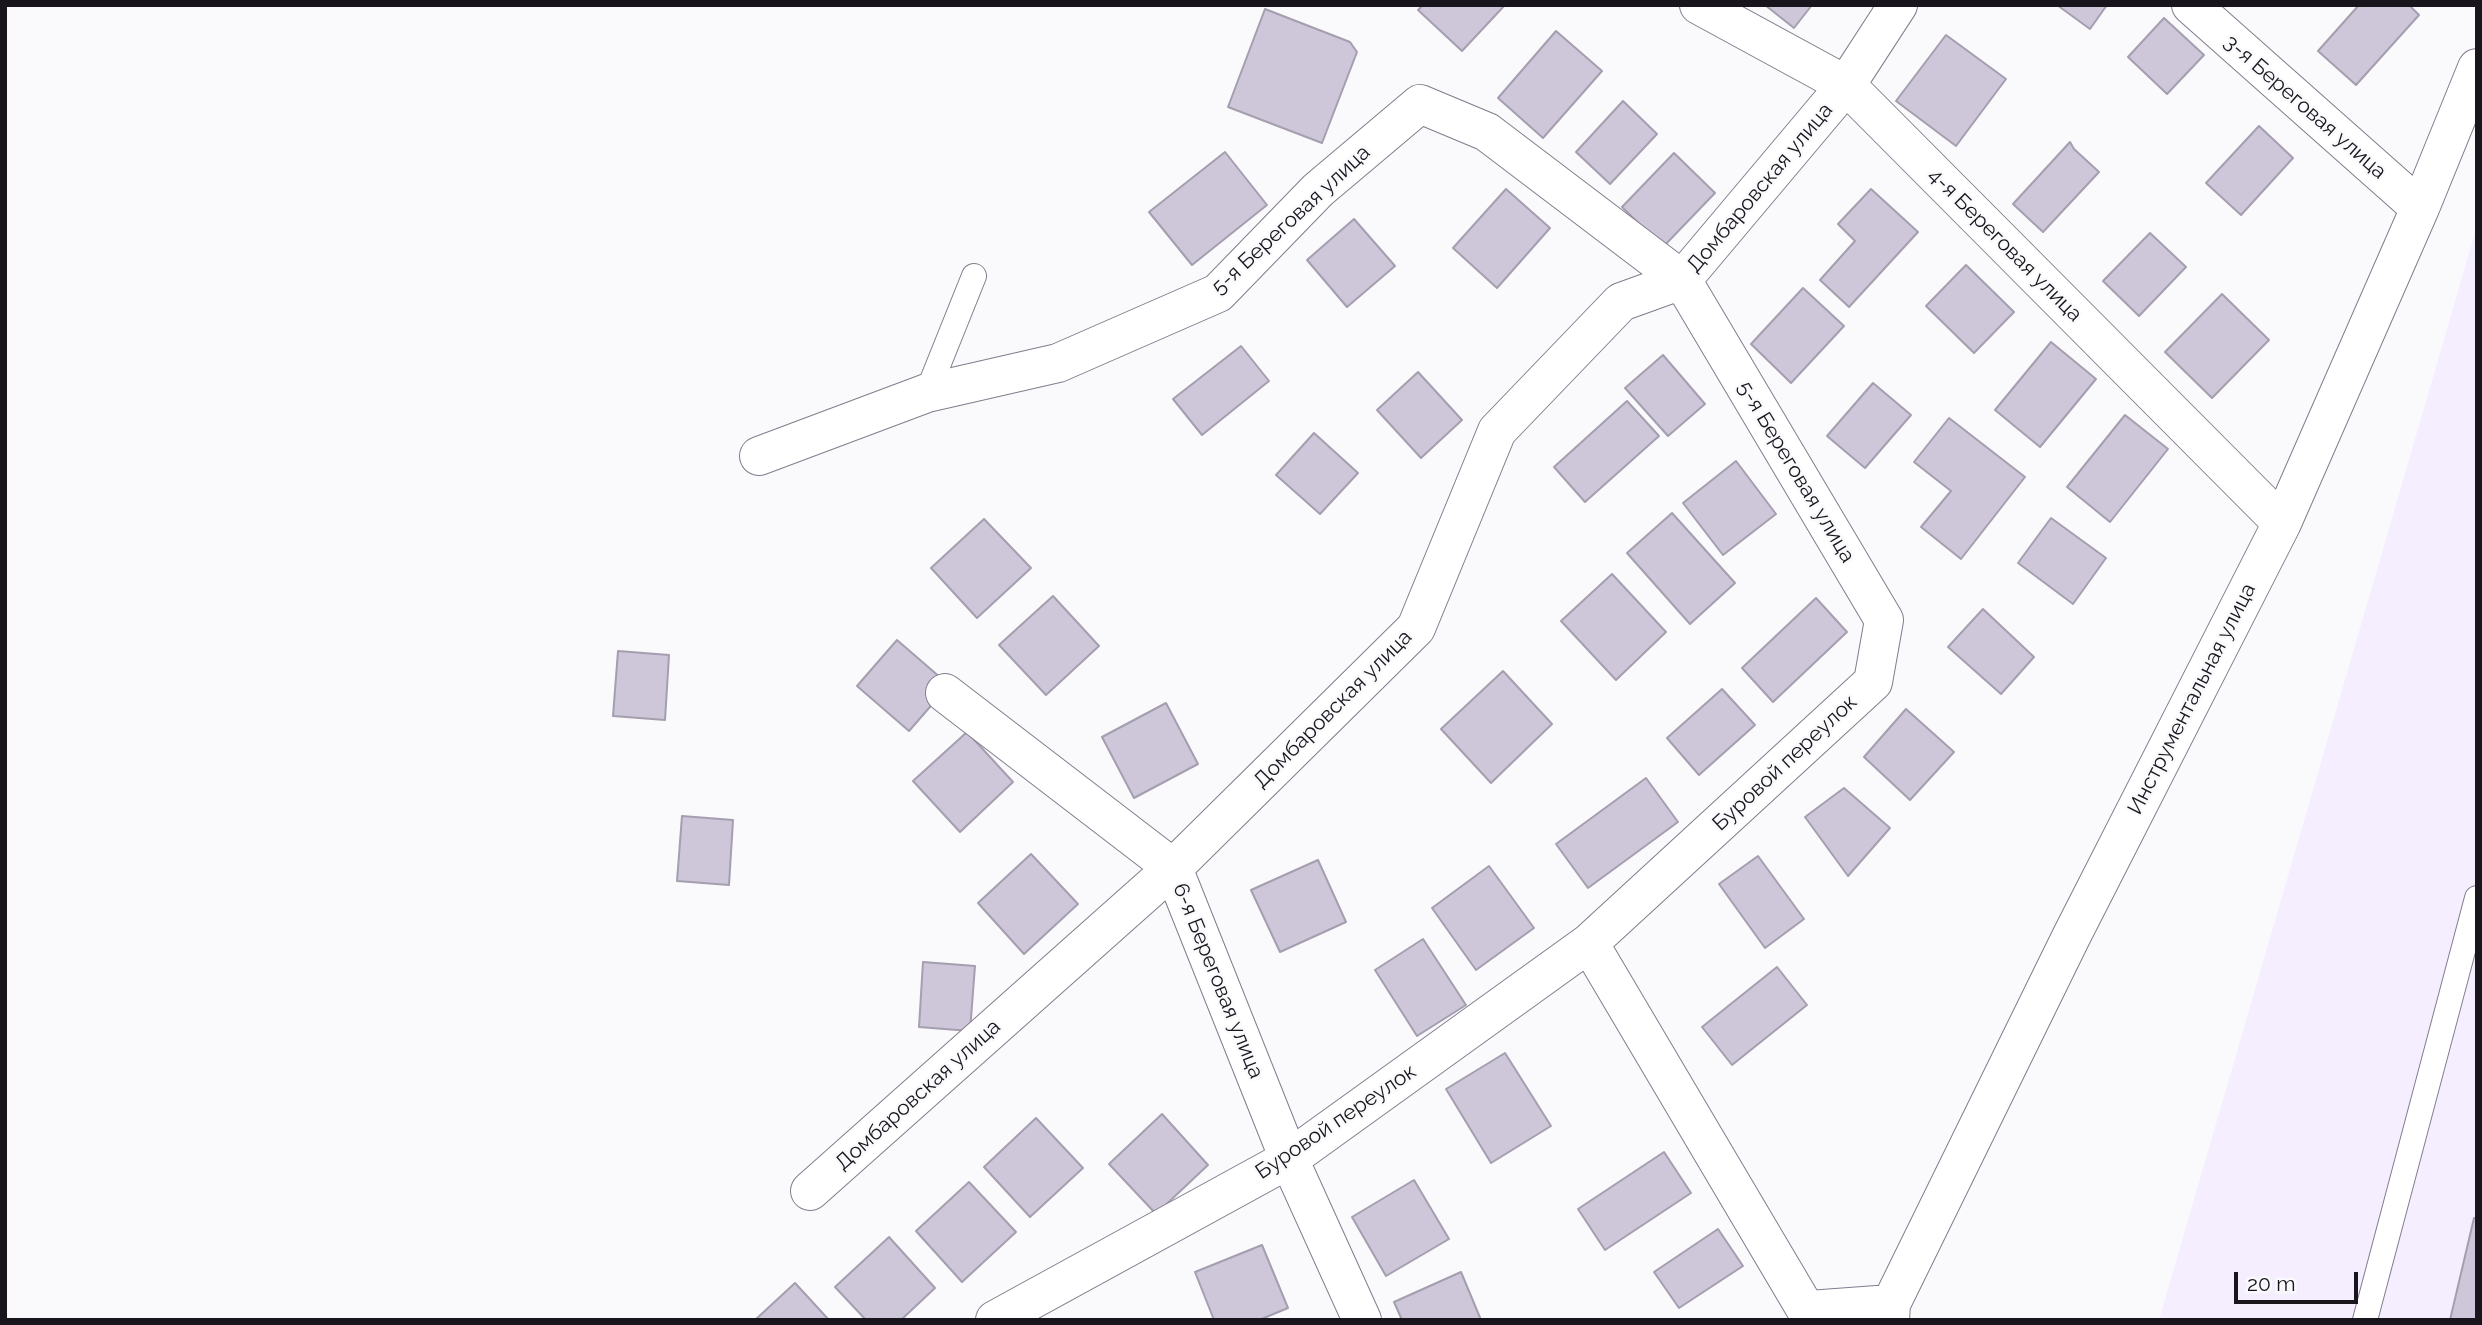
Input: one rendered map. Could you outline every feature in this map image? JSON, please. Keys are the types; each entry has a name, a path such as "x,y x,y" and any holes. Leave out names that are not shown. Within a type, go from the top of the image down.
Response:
{"street":[{"name":"4-я Береговая улица","path":"1699,5 1846,85 2281,523"},
{"name":"Домбаровская улица","path":"810,1192 1173,868 1416,628 1497,431 1621,302 1682,280 1846,85 1898,5"},
{"name":"3-я Береговая улица","path":"2190,5 2420,208"},
{"name":"Инструментальная улица","path":"1890,1312 2077,925 2281,523 2420,208 2477,68"},
{"name":"5-я Береговая улица","path":"759,456 927,393 1058,363 1218,293 1318,191 1420,104 1487,132 1682,280 1884,620"},
{"name":"Буровой переулок","path":"995,1320 1289,1159 1589,943 1873,682 1884,620"},
{"name":"6-я Береговая улица","path":"945,693 1173,868 1289,1159 1362,1320"},
{"path":"1589,943 1811,1315 1890,1312"}],"lane":[{"path":"927,393 974,276"},
{"path":"2365,1320 2477,898"}],"shaded area":[{"path":"2477,226 2477,1320 2159,1320"}],"building":[{"path":"1423,5 1505,5 1462,51 1418,10"},
{"path":"1765,5 1812,5 1794,28"},
{"path":"2057,5 2107,5 2090,29"},
{"path":"2359,5 2409,5 2419,15 2356,85 2318,51"},
{"path":"1265,9 1350,42 1357,52 1322,143 1228,107"},
{"path":"2164,18 2204,55 2167,94 2128,57"},
{"path":"1556,31 1602,71 1543,138 1498,98"},
{"path":"1946,35 2006,79 1956,146 1896,101"},
{"path":"1623,101 1657,134 1610,184 1576,152"},
{"path":"2259,126 2293,158 2241,215 2206,183"},
{"path":"2070,142 2099,172 2043,232 2013,204"},
{"path":"1225,152 1267,205 1192,265 1149,212"},
{"path":"1674,153 1715,193 1663,247 1622,207"},
{"path":"1506,189 1550,228 1497,288 1453,248"},
{"path":"1871,189 1918,232 1849,307 1820,280 1855,241 1838,224"},
{"path":"1354,219 1395,266 1347,307 1307,260"},
{"path":"2150,233 2186,267 2139,316 2103,281"},
{"path":"1966,265 2014,312 1974,353 1926,306"},
{"path":"1803,288 1844,326 1791,383 1751,344"},
{"path":"2222,294 2269,340 2212,398 2165,352"},
{"path":"2051,342 2096,379 2040,447 1995,410"},
{"path":"1241,346 1269,381 1202,435 1173,399"},
{"path":"1663,355 1705,404 1668,436 1625,388"},
{"path":"1418,372 1462,420 1421,458 1377,410"},
{"path":"1873,383 1911,415 1865,468 1827,436"},
{"path":"1627,401 1659,436 1585,502 1554,467"},
{"path":"2125,415 2168,449 2110,522 2067,487"},
{"path":"1949,418 2025,477 1961,559 1921,527 1951,491 1914,462"},
{"path":"1314,433 1358,473 1320,514 1276,475"},
{"path":"1736,461 1776,514 1723,555 1683,503"},
{"path":"1672,513 1735,583 1690,624 1627,553"},
{"path":"2051,518 2106,558 2073,604 2018,563"},
{"path":"984,519 1031,568 977,618 931,568"},
{"path":"1612,574 1666,632 1616,680 1561,621"},
{"path":"1053,596 1099,646 1046,695 999,645"},
{"path":"1816,598 1847,632 1773,702 1742,668"},
{"path":"1983,609 2034,657 2001,694 1948,647"},
{"path":"897,640 949,685 909,731 857,686"},
{"path":"618,651 669,655 665,720 613,716"},
{"path":"1503,671 1552,724 1491,783 1441,729"},
{"path":"1722,689 1755,725 1699,775 1667,738"},
{"path":"1166,703 1198,764 1134,798 1102,737"},
{"path":"1906,709 1954,752 1910,800 1864,757"},
{"path":"967,732 1013,782 960,832 913,781"},
{"path":"1646,778 1678,822 1588,888 1556,844"},
{"path":"1844,788 1890,828 1848,876 1805,817"},
{"path":"682,816 733,820 729,885 677,881"},
{"path":"1031,854 1078,904 1024,954 978,903"},
{"path":"1758,856 1804,919 1765,948 1719,884"},
{"path":"1318,860 1346,922 1280,952 1251,890"},
{"path":"1489,866 1534,928 1476,970 1432,908"},
{"path":"1423,939 1466,1005 1417,1036 1375,970"},
{"path":"923,962 975,966 970,1031 919,1027"},
{"path":"1777,967 1807,1005 1732,1065 1702,1027"},
{"path":"1505,1053 1551,1126 1491,1163 1446,1089"},
{"path":"1162,1114 1208,1165 1156,1214 1109,1164"},
{"path":"1036,1118 1083,1168 1030,1217 984,1167"},
{"path":"1664,1152 1691,1193 1605,1250 1578,1209"},
{"path":"1414,1180 1449,1239 1386,1276 1352,1217"},
{"path":"969,1182 1016,1232 962,1282 916,1231"},
{"path":"2474,1218 2477,1218 2477,1320 2450,1320"},
{"path":"1718,1229 1743,1266 1679,1308 1654,1272"},
{"path":"889,1237 935,1288 901,1320 866,1320 835,1287"},
{"path":"1262,1245 1288,1308 1259,1320 1214,1320 1195,1272"},
{"path":"1461,1272 1481,1320 1402,1320 1394,1302"},
{"path":"795,1283 829,1320 755,1320"}]}
